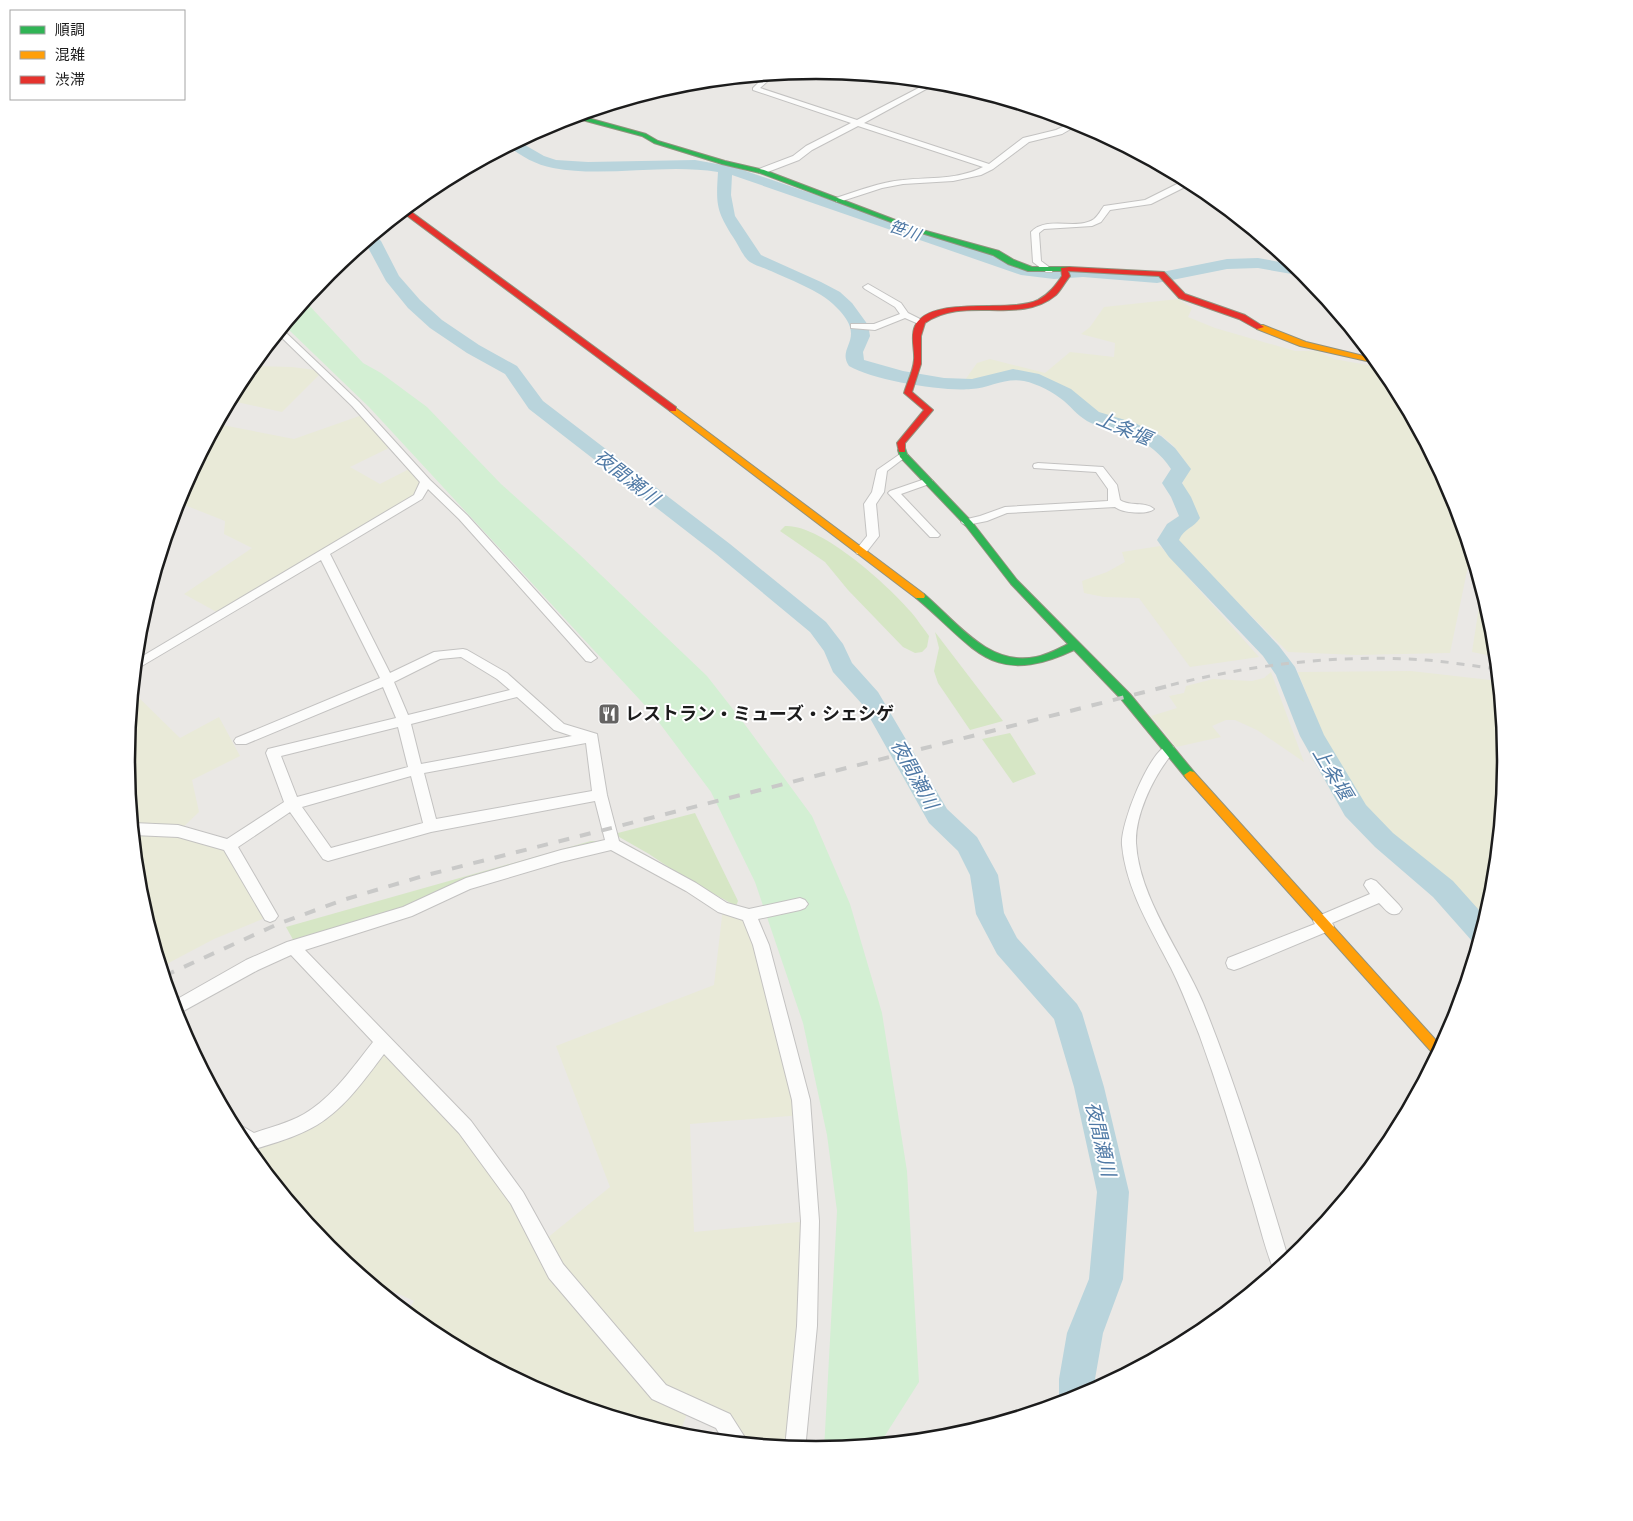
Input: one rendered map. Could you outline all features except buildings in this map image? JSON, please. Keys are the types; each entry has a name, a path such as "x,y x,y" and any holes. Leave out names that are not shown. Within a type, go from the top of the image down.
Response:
{"street":[{"path":"764,81 755,89 990,167"},
{"path":"762,171 796,158 809,148 924,88"},
{"path":"586,119 644,135 656,142 724,163 762,171 917,230 996,253 1025,267 1065,272 1092,269 1164,276 1182,296 1242,317 1268,331 1303,344 1367,359"},
{"path":"839,200 880,186 965,177 990,167 1026,140 1059,132 1068,127"},
{"path":"1049,270 1037,262 1036,232 1042,227 1090,224 1098,220 1107,208 1136,206 1181,185"},
{"path":"409,214 936,607 976,648 999,662 1027,664 1047,658 1075,645"},
{"path":"1065,272 1059,289 1042,300 1022,308 961,308 938,314 921,322 917,331 918,360 908,393 929,410 926,417 901,443 903,455 967,522 1014,582 1126,696 1168,750 1434,1048"},
{"path":"868,287 898,305 905,315 921,322"},
{"path":"854,326 875,327 905,315"},
{"path":"284,335 351,399 426,482 463,517 591,658"},
{"path":"861,551 873,536 870,504 878,492 882,470 903,455"},
{"path":"967,522 983,519 1005,510 1113,504 1114,502 1116,495 1113,486 1099,468 1038,466"},
{"path":"928,481 894,493 934,535"},
{"path":"143,661 418,497 426,482"},
{"path":"1114,502 1122,507 1148,509"},
{"path":"324,553 388,680 403,720 431,826"},
{"path":"242,740 388,680 438,655 463,653 502,676 559,727 592,737"},
{"path":"520,692 272,753 292,804 328,855 431,826 600,795"},
{"path":"139,829 178,831 229,845 292,804 415,770 592,737"},
{"path":"592,737 600,795 613,844"},
{"path":"1168,750 1164,753 1146,784 1134,821 1129,842 1134,876 1194,1000 1244,1139 1280,1260"},
{"path":"181,1005 252,965 293,947 407,912 466,884 561,856 613,844 691,887 724,908 749,915 800,904"},
{"path":"229,845 270,916"},
{"path":"1234,963 1323,924 1376,891 1394,909"},
{"path":"749,915 761,945 801,1100 810,1220 807,1326 796,1442"},
{"path":"293,947 465,1127 517,1198 556,1271 659,1392 724,1421 733,1437"},
{"path":"252,1142 288,1130 319,1114 354,1079 384,1041"}],"green space":[{"path":"1178,299 1192,308 1188,317 1215,328 1295,351 1317,351 1334,359 1372,366 1407,420 1428,459 1446,500 1469,563 1450,653 1356,655 1288,652 1175,540 1197,519 1182,487 1187,464 1173,445 1161,435 1099,414 1074,396 1029,375 999,373 978,381 965,380 977,363 990,359 1045,373 1070,352 1114,357 1115,343 1081,334 1090,327 1104,307"},
{"path":"309,305 363,363 381,373 427,407 501,484 579,554 707,676 812,816 850,904 882,1013 907,1171 919,1382 883,1438 824,1442 837,1211 827,1135 803,1023 755,882 711,792 652,713 369,407 289,330"},
{"path":"261,366 292,367 323,371 282,412 237,402"},
{"path":"365,414 395,445 350,467 380,484 413,467 426,482 418,497 222,615 184,594 252,548 224,534 225,521 185,505 187,500 205,459 223,425 294,439"},
{"path":"785,526 800,528 817,535 835,545 871,572 916,618 929,636 927,647 922,652 915,653 903,647 848,590 825,562 780,531"},
{"path":"1160,546 1259,657 1190,667 1139,598 1104,597 1084,593 1082,581 1107,572 1125,562 1122,552"},
{"path":"1479,603 1489,655 1472,652"},
{"path":"935,632 1003,721 970,730 938,683 934,671 939,648"},
{"path":"1411,671 1493,680 1497,716 1497,805 1492,849 1480,916 1393,840 1365,812 1329,750 1298,672"},
{"path":"1271,672 1304,762 1257,730 1235,720 1226,720 1212,726 1221,737 1176,747 1151,716 1177,708 1169,696 1184,693 1186,686 1213,679 1252,681 1264,678"},
{"path":"138,697 180,738 219,717 240,756 192,780 199,812 179,831 229,845 270,916 214,939 166,964 148,894 136,805 135,760"},
{"path":"1010,733 1036,774 1013,783 982,739"},
{"path":"695,813 738,901 736,906 685,878 614,834"},
{"path":"591,841 600,841 599,843 406,910 296,945 286,927"},
{"path":"723,908 749,915 802,1115 690,1124 694,1232 810,1221 795,1442 733,1437 723,1421 690,1406 681,1429 640,1419 597,1406 556,1390 515,1372 476,1351 410,1307 414,1301 385,1287 334,1243 276,1176 251,1140 319,1114 384,1041 465,1127 541,1243 610,1187 556,1046 714,985"}],"waterway":[{"name":"笹川","path":"519,147 539,159 554,164 588,166 695,164 725,169"},
{"name":"笹川","path":"725,169 988,257 1021,270 1054,274 1083,272 1157,278 1227,264 1258,263 1288,268"},
{"name":"上条堰","path":"725,169 724,195 727,216 755,258 815,285 834,296 846,307 859,325 861,336 854,352 855,362 901,376 944,384 972,384 1001,376 1013,375 1032,378 1046,383 1072,398 1092,416 1146,435 1169,452 1181,469 1172,483 1181,497 1190,518 1174,528 1168,540 1177,552 1271,651 1287,673 1312,736 1353,804 1354,809 1384,840 1443,889 1477,928"},
{"name":"夜間瀬川","path":"374,242 392,278 414,304 436,324 473,349 511,370 536,405 723,549 818,627 835,649 841,666 870,698 938,816 968,844 984,875 990,914 1007,946 1067,1013 1089,1087 1113,1192 1106,1279 1085,1333 1077,1379 1077,1390"}],"railway":[{"path":"1171,685 1266,666 1362,658 1426,660 1491,668"},
{"path":"169,974 278,924 343,900 423,876 1176,684"}],"traffic: fast":[{"path":"586,119 644,135 656,142 724,163 762,171 917,230 996,253 1011,262 1031,269 1069,269"},
{"path":"902,450 903,455 969,524 1014,582 1126,697 1190,775"},
{"path":"920,596 972,643 986,653 1001,660 1018,663 1036,661 1075,645"}],"traffic: slow":[{"path":"1260,327 1303,344 1367,359"},
{"path":"673,409 920,596"},
{"path":"1190,775 1434,1048"}],"traffic: jam":[{"path":"409,214 673,409"},
{"path":"1069,269 1161,274 1182,296 1242,317 1260,327"},
{"path":"902,450 901,443 929,410 908,393 917,364 917,331 921,323 931,316 954,309 1025,307 1041,302 1054,292 1066,276 1064,270"}],"place":[{"name":"レストラン・ミューズ・シェシゲ","path":"609,714"}]}
